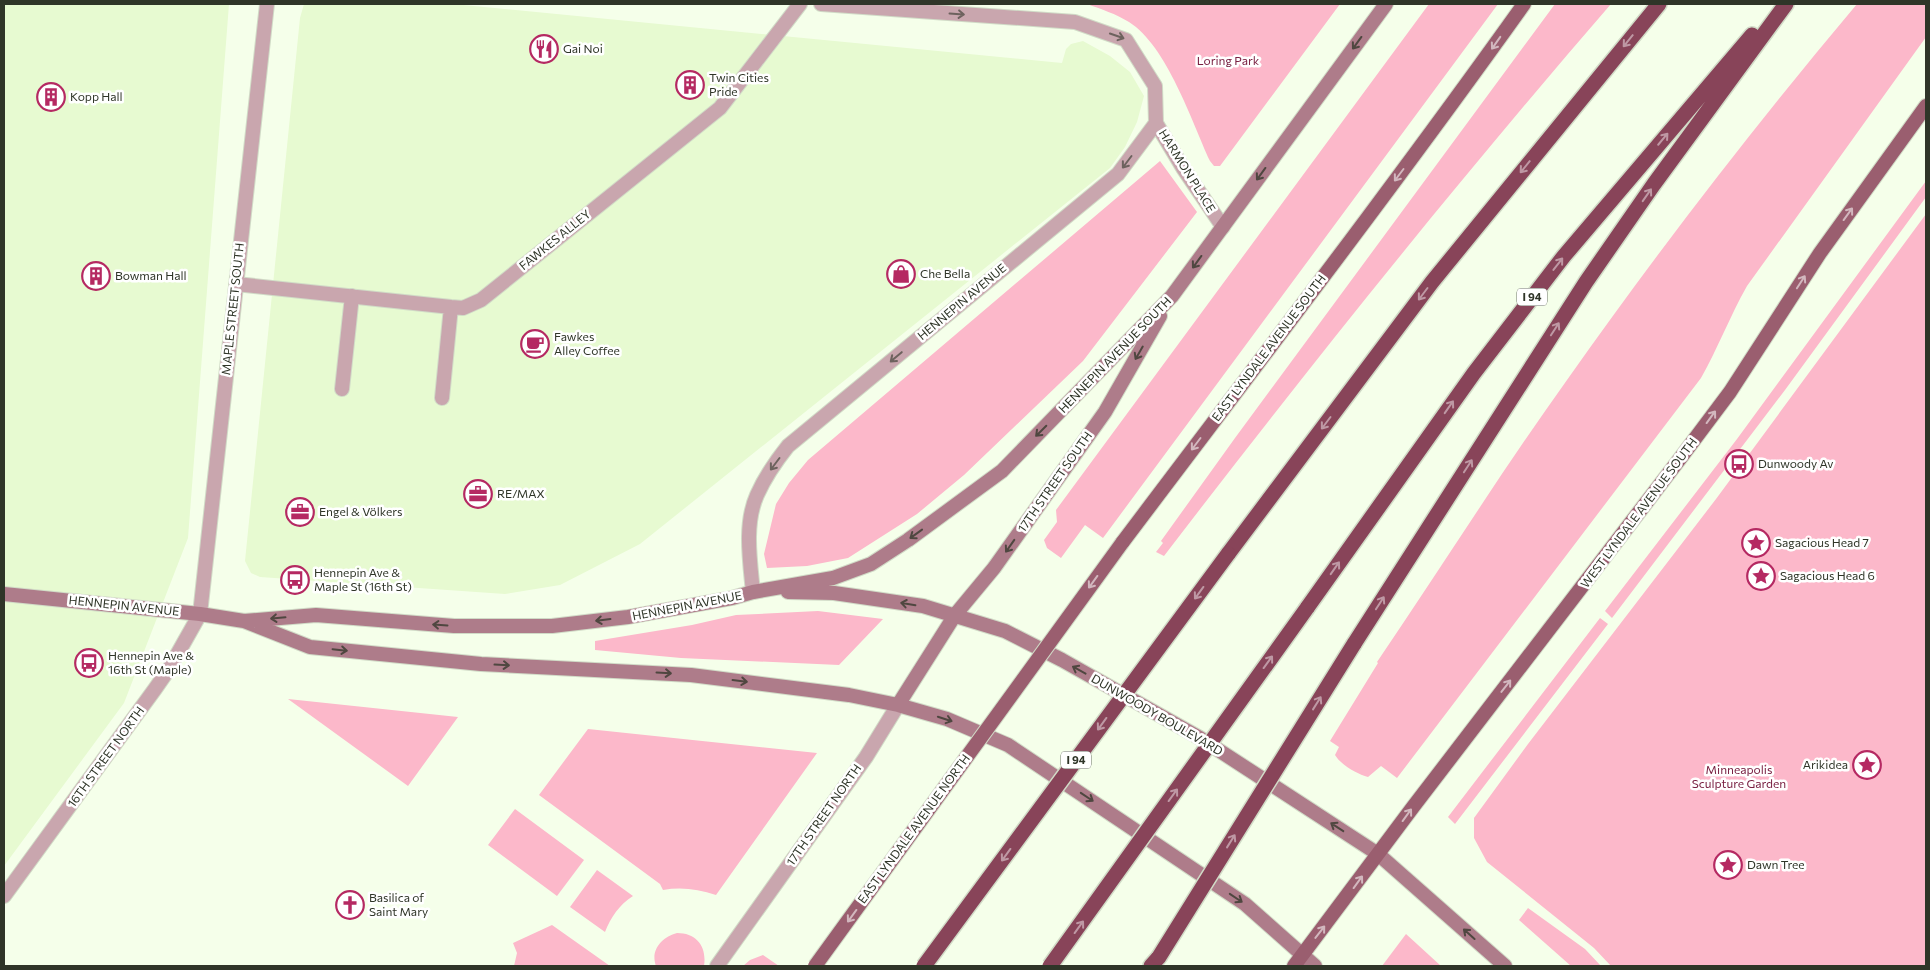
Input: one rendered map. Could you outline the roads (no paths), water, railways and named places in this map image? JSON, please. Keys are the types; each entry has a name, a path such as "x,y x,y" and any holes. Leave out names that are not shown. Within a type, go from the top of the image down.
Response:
{"highway":[{"name":"I 94","path":"924,966 1228,554 1432,282 1659,4"},
{"name":"I 94","path":"1050,966 1474,373 1564,256 1779,4"},
{"path":"1155,963 1354,644 1586,282 1654,184 1786,4"}],"main road":[{"name":"HENNEPIN AVENUE SOUTH","path":"754,592 833,578 871,564 908,540 1002,471 1172,296 1386,4"},
{"name":"EAST LYNDALE AVENUE SOUTH","path":"1014,692 1122,543 1457,98 1524,4"},
{"name":"WEST LYNDALE AVENUE SOUTH","path":"1294,966 1730,392 1820,253 1926,106"},
{"name":"17TH STREET SOUTH","path":"926,660 955,615 994,568 1105,412 1172,296"},
{"name":"DUNWOODY BOULEVARD","path":"754,592 834,593 924,606 1004,630 1200,738 1378,854 1505,966"},
{"name":"HENNEPIN AVENUE","path":"244,621 316,615 454,626 552,626 628,617 732,598 754,592"},
{"name":"HENNEPIN AVENUE","path":"4,594 200,614 244,621 310,647 481,664 691,674 849,694 898,705"},
{"name":"17TH STREET NORTH","path":"898,705 926,660"},
{"name":"EAST LYNDALE AVENUE NORTH","path":"815,966 1014,692"},
{"path":"898,705 947,719 1008,745 1245,904 1315,966"}],"street":[{"name":"MAPLE STREET SOUTH","path":"200,614 267,4"},
{"name":"FAWKES ALLEY","path":"236,284 464,308 481,300 720,108 800,4"},
{"name":"HARMON PLACE","path":"821,4 1075,22 1126,40 1155,86 1156,123 1222,227"},
{"name":"HENNEPIN AVENUE","path":"754,592 749,551 751,520 756,496 771,468 788,446 1118,174 1156,123"},
{"path":"342,389 352,296"},
{"path":"442,398 451,307"},
{"name":"16TH STREET NORTH","path":"4,896 156,689 200,614"},
{"name":"17TH STREET NORTH","path":"717,966 866,757 898,705"}],"place":[{"name":"Gai Noi","path":"544,49"},
{"name":"Twin Cities Pride","path":"690,85"},
{"name":"Kopp Hall","path":"51,97"},
{"name":"Che Bella","path":"901,274"},
{"name":"Bowman Hall","path":"96,276"},
{"name":"Fawkes Alley Coffee","path":"535,344"},
{"name":"Dunwoody Av","path":"1739,464"},
{"name":"RE/MAX","path":"478,494"},
{"name":"Engel & Völkers","path":"300,512"},
{"name":"Sagacious Head 7","path":"1756,543"},
{"name":"Sagacious Head 6","path":"1761,576"},
{"name":"Hennepin Ave & Maple St (16th St)","path":"295,580"},
{"name":"Hennepin Ave & 16th St (Maple)","path":"89,663"},
{"name":"Arikidea","path":"1867,765"},
{"name":"Dawn Tree","path":"1728,865"},
{"name":"Basilica of Saint Mary","path":"350,905"}],"park label":[{"name":"Loring Park","path":"1228,61"},
{"name":"Minneapolis Sculpture Garden","path":"1739,777"}]}
